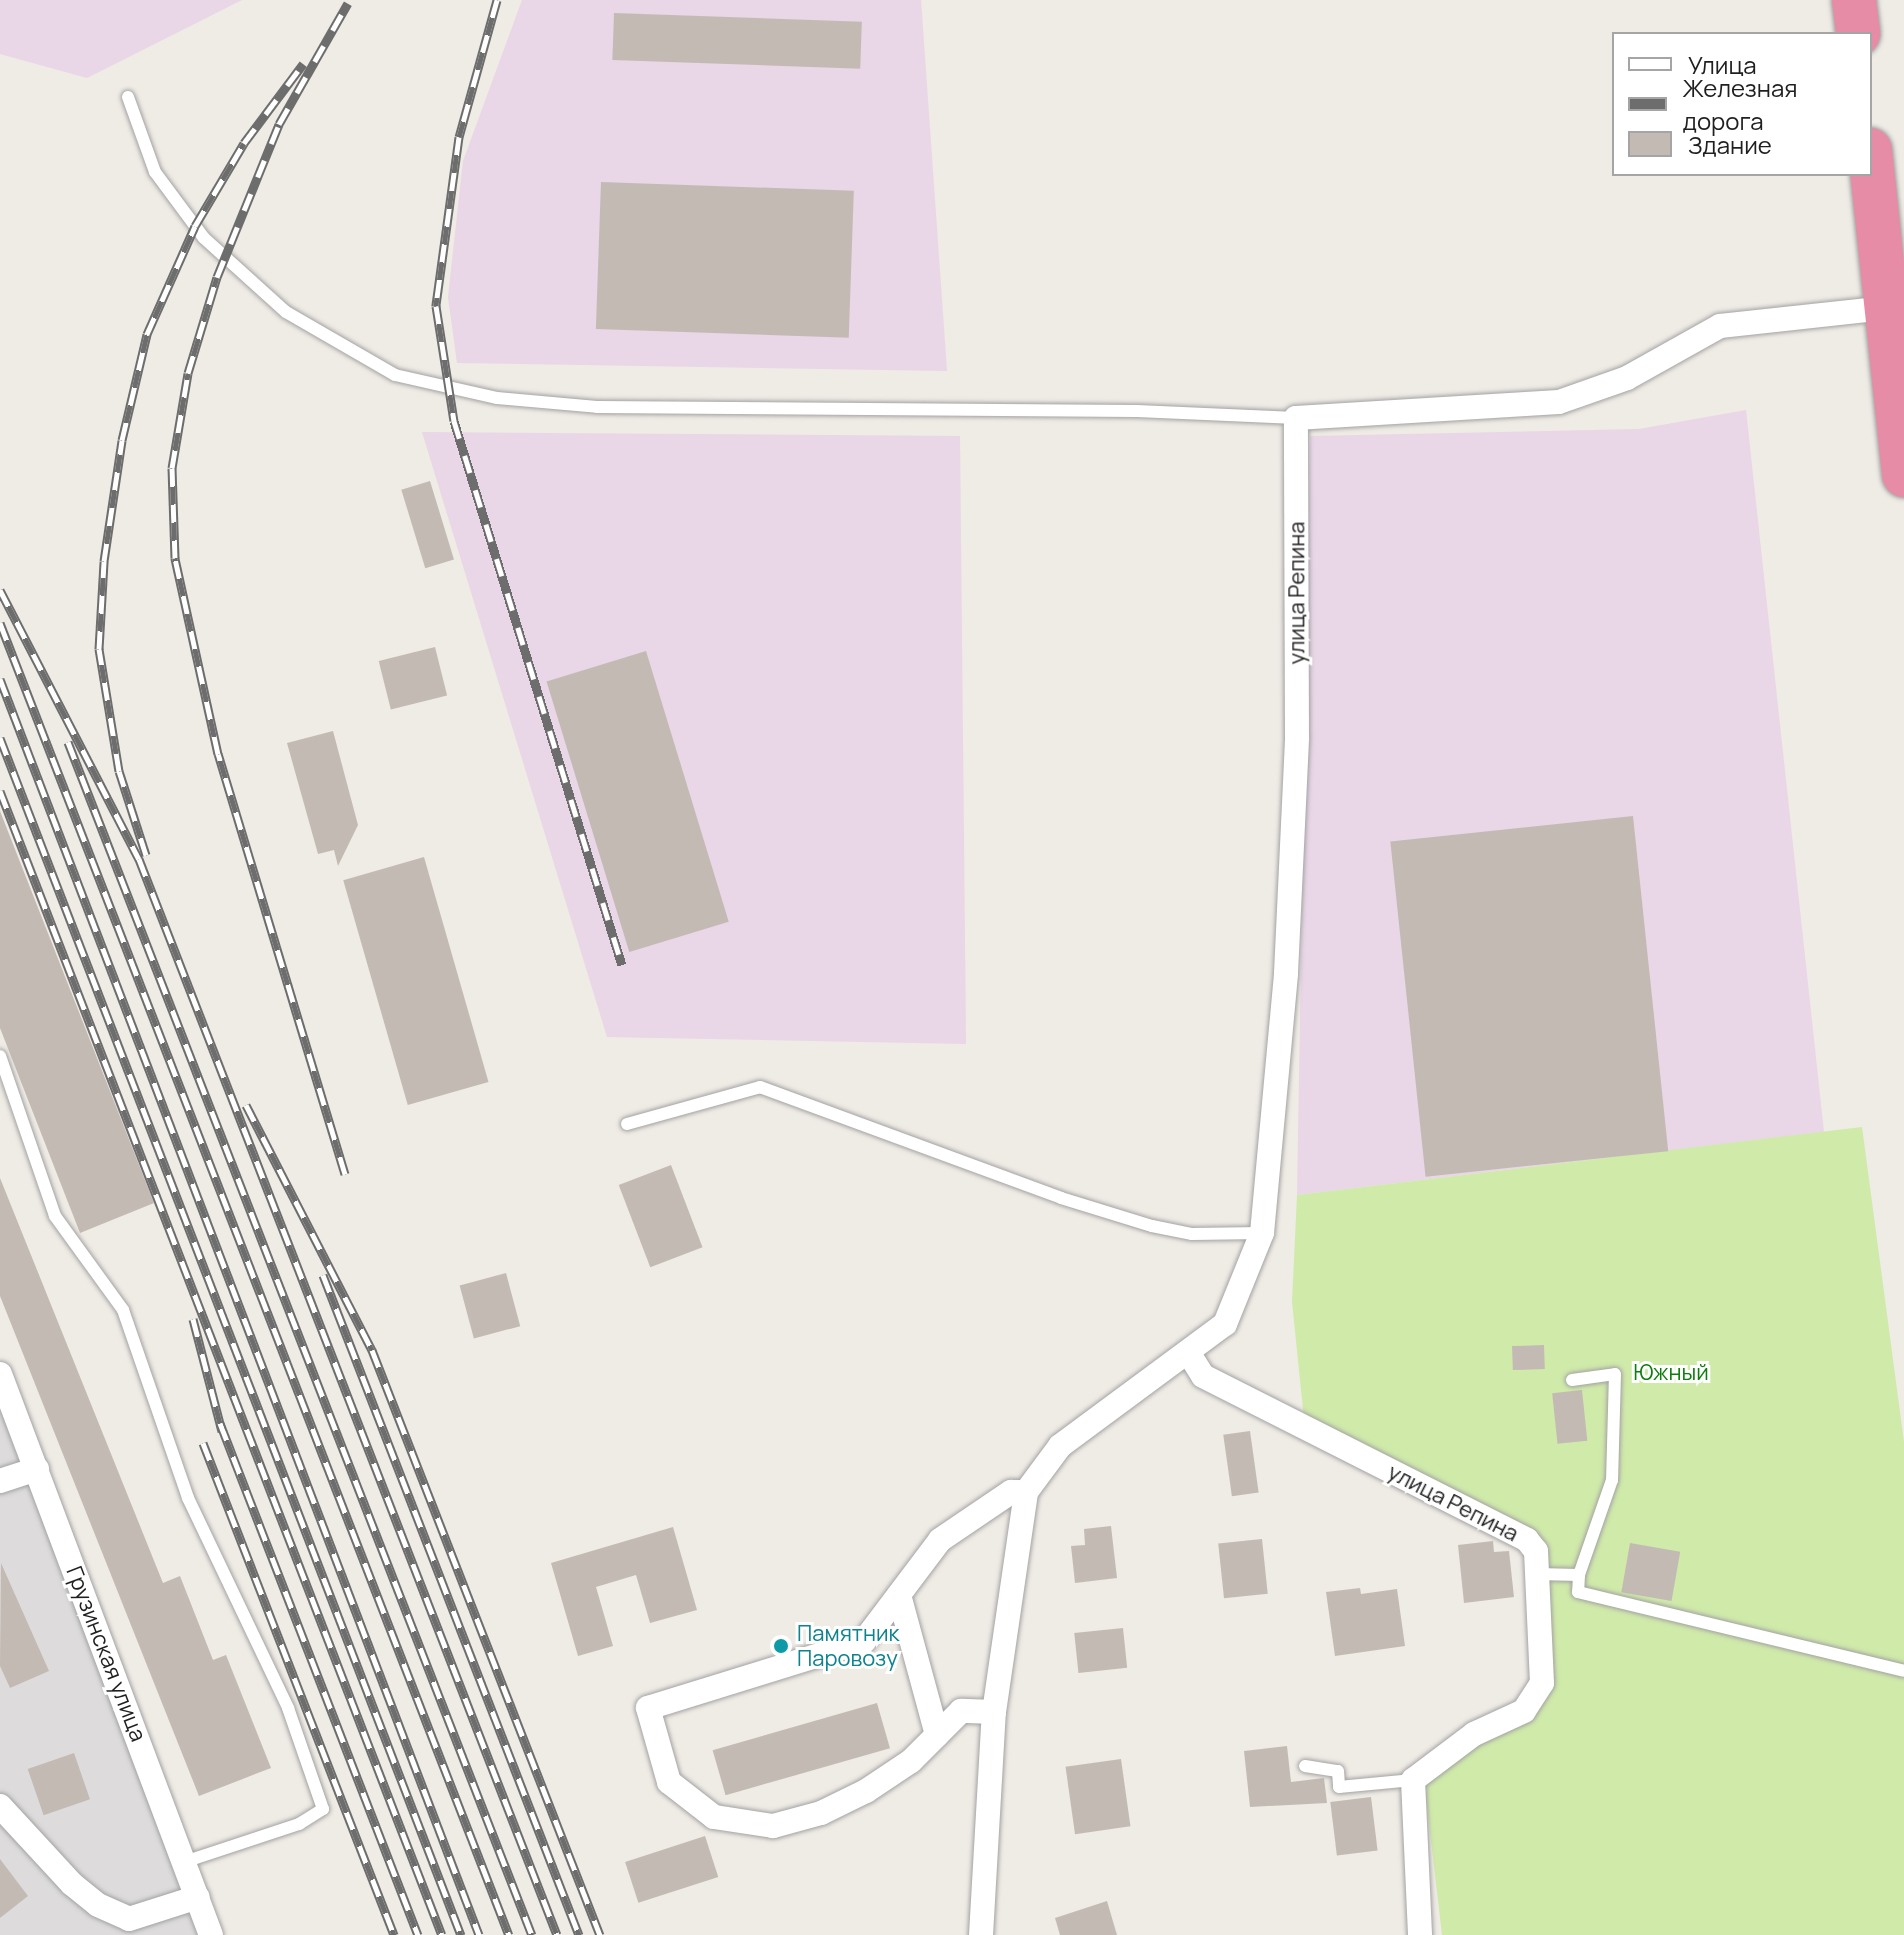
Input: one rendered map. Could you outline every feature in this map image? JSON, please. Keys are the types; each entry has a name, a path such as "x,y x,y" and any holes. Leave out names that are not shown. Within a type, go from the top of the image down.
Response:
{"highway":[{"path":"1854,0 1858,32"},
{"path":"1872,163 1896,313 1904,475"}],"street":[{"path":"1296,418 1559,402 1627,378 1720,326 1896,313"},
{"name":"улица Репина","path":"981,1935 994,1712 1026,1492 1060,1446 1225,1324 1262,1233 1286,973 1297,753 1296,418"},
{"name":"улица Репина","path":"1188,1352 1203,1376 1527,1540 1536,1551 1542,1683 1524,1711 1474,1734 1413,1780"},
{"name":"Грузинская улица","path":"0,1374 211,1935"},
{"path":"0,1481 37,1469"},
{"path":"994,1712 961,1711 911,1761 866,1791 821,1813 773,1826 714,1817 669,1782 648,1708 864,1641 940,1540 1011,1492 1026,1492"},
{"path":"899,1595 937,1735"},
{"path":"1413,1780 1420,1935"},
{"path":"0,1806 72,1884 118,1915 129,1919 156,1914 198,1897"}],"lane":[{"path":"128,97 155,172 204,238 286,312 395,375 497,398 597,407 1137,411 1296,418"},
{"path":"0,1056 55,1216 123,1310 188,1498 288,1708 323,1809 299,1824 184,1862"},
{"path":"627,1124 760,1087 1061,1198 1152,1226 1192,1234 1262,1233"},
{"path":"1572,1380 1615,1374 1612,1480 1579,1575 1578,1592 1904,1671"},
{"path":"1537,1574 1579,1575"},
{"path":"1305,1766 1338,1771 1339,1787 1413,1780"}],"shaded area":[{"path":"0,0 242,0 87,78 0,54"},
{"path":"522,0 921,0 947,371 457,363 448,297 463,161"},
{"path":"1746,410 1824,1132 1297,1195 1310,436 1639,429"},
{"path":"422,432 960,436 966,1044 607,1037"},
{"path":"0,1374 211,1935 0,1935"}],"green space":[{"name":"Южный","path":"1862,1127 1904,1442 1904,1935 1442,1935 1423,1772 1542,1683 1536,1551 1304,1419 1292,1302 1297,1195"}],"building":[{"path":"614,13 862,22 860,69 612,60"},
{"path":"601,182 854,191 849,338 596,329"},
{"path":"430,481 454,559 425,568 401,490"},
{"path":"435,647 447,696 391,710 379,661"},
{"path":"646,651 729,922 629,952 547,681"},
{"path":"333,731 358,825 338,866 334,850 318,854 287,743"},
{"path":"0,811 154,1203 80,1233 0,1028"},
{"path":"1633,816 1668,1151 1426,1177 1390,842"},
{"path":"424,857 488,1082 408,1105 343,880"},
{"path":"671,1165 703,1247 650,1267 619,1185"},
{"path":"0,1178 163,1583 180,1576 213,1660 226,1655 271,1768 199,1796 0,1296"},
{"path":"506,1273 520,1326 474,1339 460,1285"},
{"path":"1544,1345 1545,1369 1513,1370 1512,1346"},
{"path":"1582,1390 1587,1441 1557,1444 1552,1393"},
{"path":"1250,1431 1259,1492 1232,1496 1223,1435"},
{"path":"1111,1526 1117,1578 1075,1583 1071,1546 1085,1545 1084,1529"},
{"path":"673,1527 697,1610 650,1623 636,1575 596,1587 613,1646 578,1656 551,1563"},
{"path":"1262,1539 1268,1594 1224,1598 1218,1544"},
{"path":"1493,1541 1494,1552 1509,1551 1514,1597 1464,1603 1458,1545"},
{"path":"1630,1543 1680,1552 1672,1601 1621,1592"},
{"path":"1,1563 49,1671 10,1688 0,1666"},
{"path":"1360,1588 1361,1594 1397,1589 1405,1646 1335,1656 1326,1592"},
{"path":"1123,1628 1127,1668 1078,1673 1074,1633"},
{"path":"877,1703 890,1748 726,1795 713,1750"},
{"path":"1287,1746 1291,1782 1324,1778 1327,1803 1250,1807 1244,1751"},
{"path":"74,1753 90,1799 44,1815 28,1769"},
{"path":"1121,1759 1130,1826 1075,1834 1066,1767"},
{"path":"1371,1797 1378,1851 1337,1856 1330,1802"},
{"path":"705,1836 718,1877 638,1903 625,1862"},
{"path":"0,1859 28,1896 0,1918"},
{"path":"1107,1901 1117,1935 1060,1935 1055,1918"}],"railway":[{"path":"497,0 459,137 436,306 454,421 622,965"},
{"path":"345,1174 218,754 175,558 172,468 188,373 217,277 279,124 348,3"},
{"path":"146,855 119,771 99,649 104,561 122,440 147,334 195,226 244,143 303,64"},
{"path":"0,590 139,859 557,1935"},
{"path":"0,623 509,1935"},
{"path":"0,679 479,1935"},
{"path":"0,738 461,1935"},
{"path":"68,742 532,1935"},
{"path":"0,791 442,1935"},
{"path":"246,1105 372,1350 600,1935"},
{"path":"323,1275 579,1935"},
{"path":"193,1319 222,1431"},
{"path":"220,1423 418,1935"},
{"path":"203,1443 394,1935"}],"place":[{"name":"Памятник Паровозу","path":"781,1646"}]}
